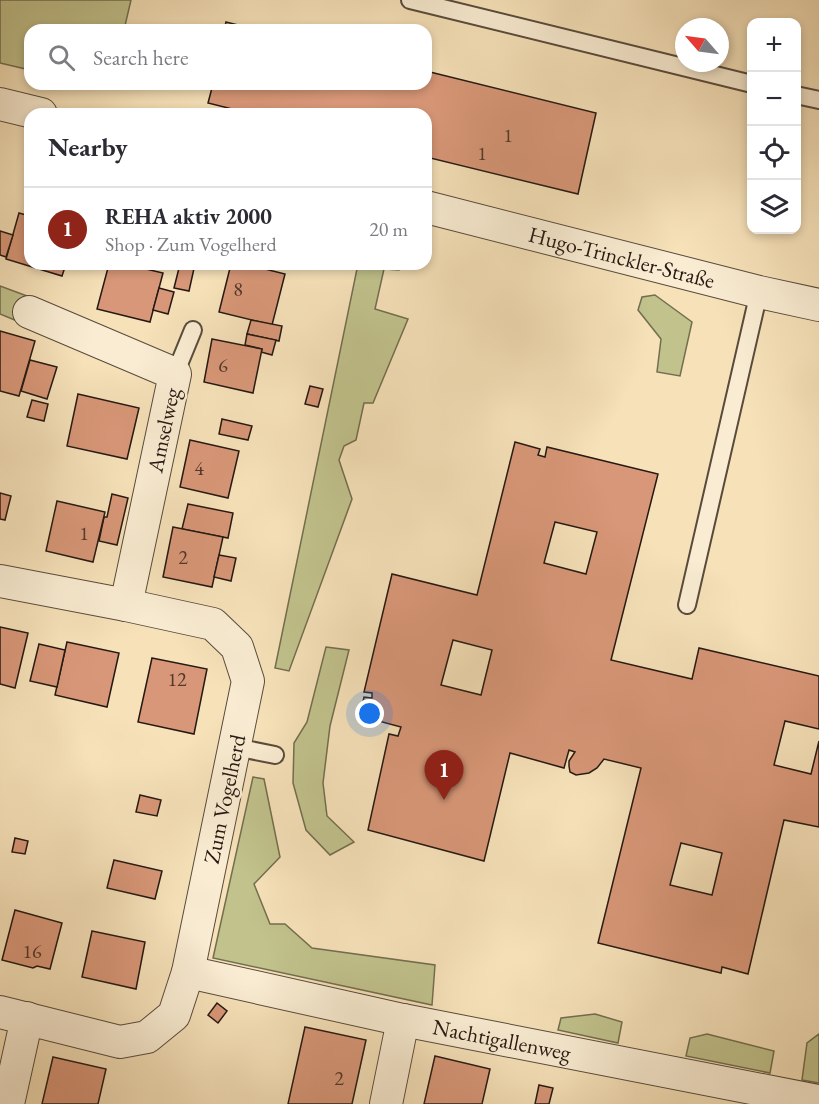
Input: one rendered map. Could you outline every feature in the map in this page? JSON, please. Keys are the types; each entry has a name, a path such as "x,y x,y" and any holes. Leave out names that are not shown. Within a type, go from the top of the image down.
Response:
{"street":[{"path":"0,104 24,110"},
{"name":"Hugo-Trinckler-Straße","path":"432,209 759,292 819,304"},
{"name":"Amselweg","path":"29,312 175,374 126,605"},
{"name":"Zum Vogelherd","path":"0,581 213,624 237,647 249,681 188,972 174,1015 147,1037 120,1042 14,1015"},
{"name":"Nachtigallenweg","path":"188,972 737,1095 818,1101"},
{"path":"8,1104 14,1015"},
{"path":"386,1104 403,1020"}],"lane":[{"path":"410,0 747,83"},
{"path":"801,96 819,100"},
{"path":"687,605 759,292"},
{"path":"175,374 193,330"},
{"path":"235,747 275,755"}],"green space":[{"path":"0,0 131,0 125,24 24,24 24,69 0,63"},
{"path":"357,270 384,270 375,309 408,319 373,403 364,403 356,440 344,446 339,460 352,499 289,671 275,668"},
{"path":"0,286 27,296 17,321 0,314"},
{"path":"655,295 692,322 680,376 657,372 661,339 638,310 642,297"},
{"path":"326,647 349,650 330,726 323,783 327,816 354,842 330,855 306,830 293,783 294,743 307,722"},
{"path":"253,777 264,779 280,857 254,884 270,924 285,924 312,948 435,965 432,1005 213,958"},
{"path":"595,1014 622,1022 618,1043 558,1030 561,1018"},
{"path":"707,1034 774,1051 770,1073 686,1056 690,1038"},
{"path":"819,1034 819,1083 802,1080 807,1043"}],"building":[{"path":"432,72 596,113 578,194 432,158 432,108 228,108 208,103 211,90 432,90"},
{"path":"19,213 24,214 24,264 6,259"},
{"path":"0,231 13,235 6,257 0,255"},
{"path":"42,270 64,270 62,276"},
{"path":"107,270 150,270 163,273 150,322 97,309"},
{"path":"178,270 194,270 189,291 174,288"},
{"path":"230,270 269,270 285,274 272,325 219,312"},
{"path":"159,288 174,292 168,314 153,310"},
{"path":"251,320 282,326 279,341 247,334"},
{"path":"0,331 35,341 19,396 0,391"},
{"path":"247,334 276,340 272,355 261,352 262,349 245,345"},
{"path":"212,339 262,349 253,393 204,382"},
{"path":"30,360 57,367 47,399 21,391"},
{"path":"310,386 323,389 318,407 305,404"},
{"path":"78,394 139,408 127,459 67,446"},
{"path":"32,400 48,404 44,421 27,417"},
{"path":"222,419 252,426 248,440 219,434"},
{"path":"190,440 239,451 228,498 180,487"},
{"path":"515,442 540,449 538,455 545,457 547,447 658,474 611,660 692,679 699,648 819,676 819,729 785,721 774,765 811,774 819,741 819,827 784,820 748,974 722,967 721,973 598,943 641,768 604,759 597,768 589,773 576,775 570,772 569,766 569,761 575,752 569,750 564,768 510,753 484,861 368,830 389,734 398,736 401,727 360,716 364,697 372,698 372,693 364,692 392,574 477,595","holes":["555,522 597,532 586,574 544,563","453,640 492,650 481,695 441,685","681,843 722,853 712,895 670,885"]},
{"path":"0,493 11,496 5,520 0,519"},
{"path":"112,494 128,498 117,545 99,541"},
{"path":"57,501 105,512 93,562 46,551"},
{"path":"188,504 233,513 228,538 182,529"},
{"path":"173,527 223,537 212,587 163,577"},
{"path":"219,555 236,558 231,581 214,577"},
{"path":"0,627 28,633 15,688 0,684"},
{"path":"67,642 119,653 107,707 55,695"},
{"path":"39,644 65,650 57,687 30,681"},
{"path":"152,658 207,669 194,734 138,722"},
{"path":"140,795 161,800 157,816 136,812"},
{"path":"15,838 28,841 25,854 12,852"},
{"path":"114,860 162,871 155,899 107,888"},
{"path":"15,910 62,923 50,969 37,966 33,968 2,960"},
{"path":"92,931 145,942 136,989 82,977"},
{"path":"217,1003 227,1011 218,1023 208,1015"},
{"path":"305,1027 366,1040 352,1104 288,1104"},
{"path":"435,1056 490,1069 482,1104 424,1104"},
{"path":"53,1057 106,1069 98,1104 42,1104"},
{"path":"539,1085 553,1088 549,1104 535,1104"}],"place":[{"name":"REHA aktiv 2000","path":"444,800"}]}
